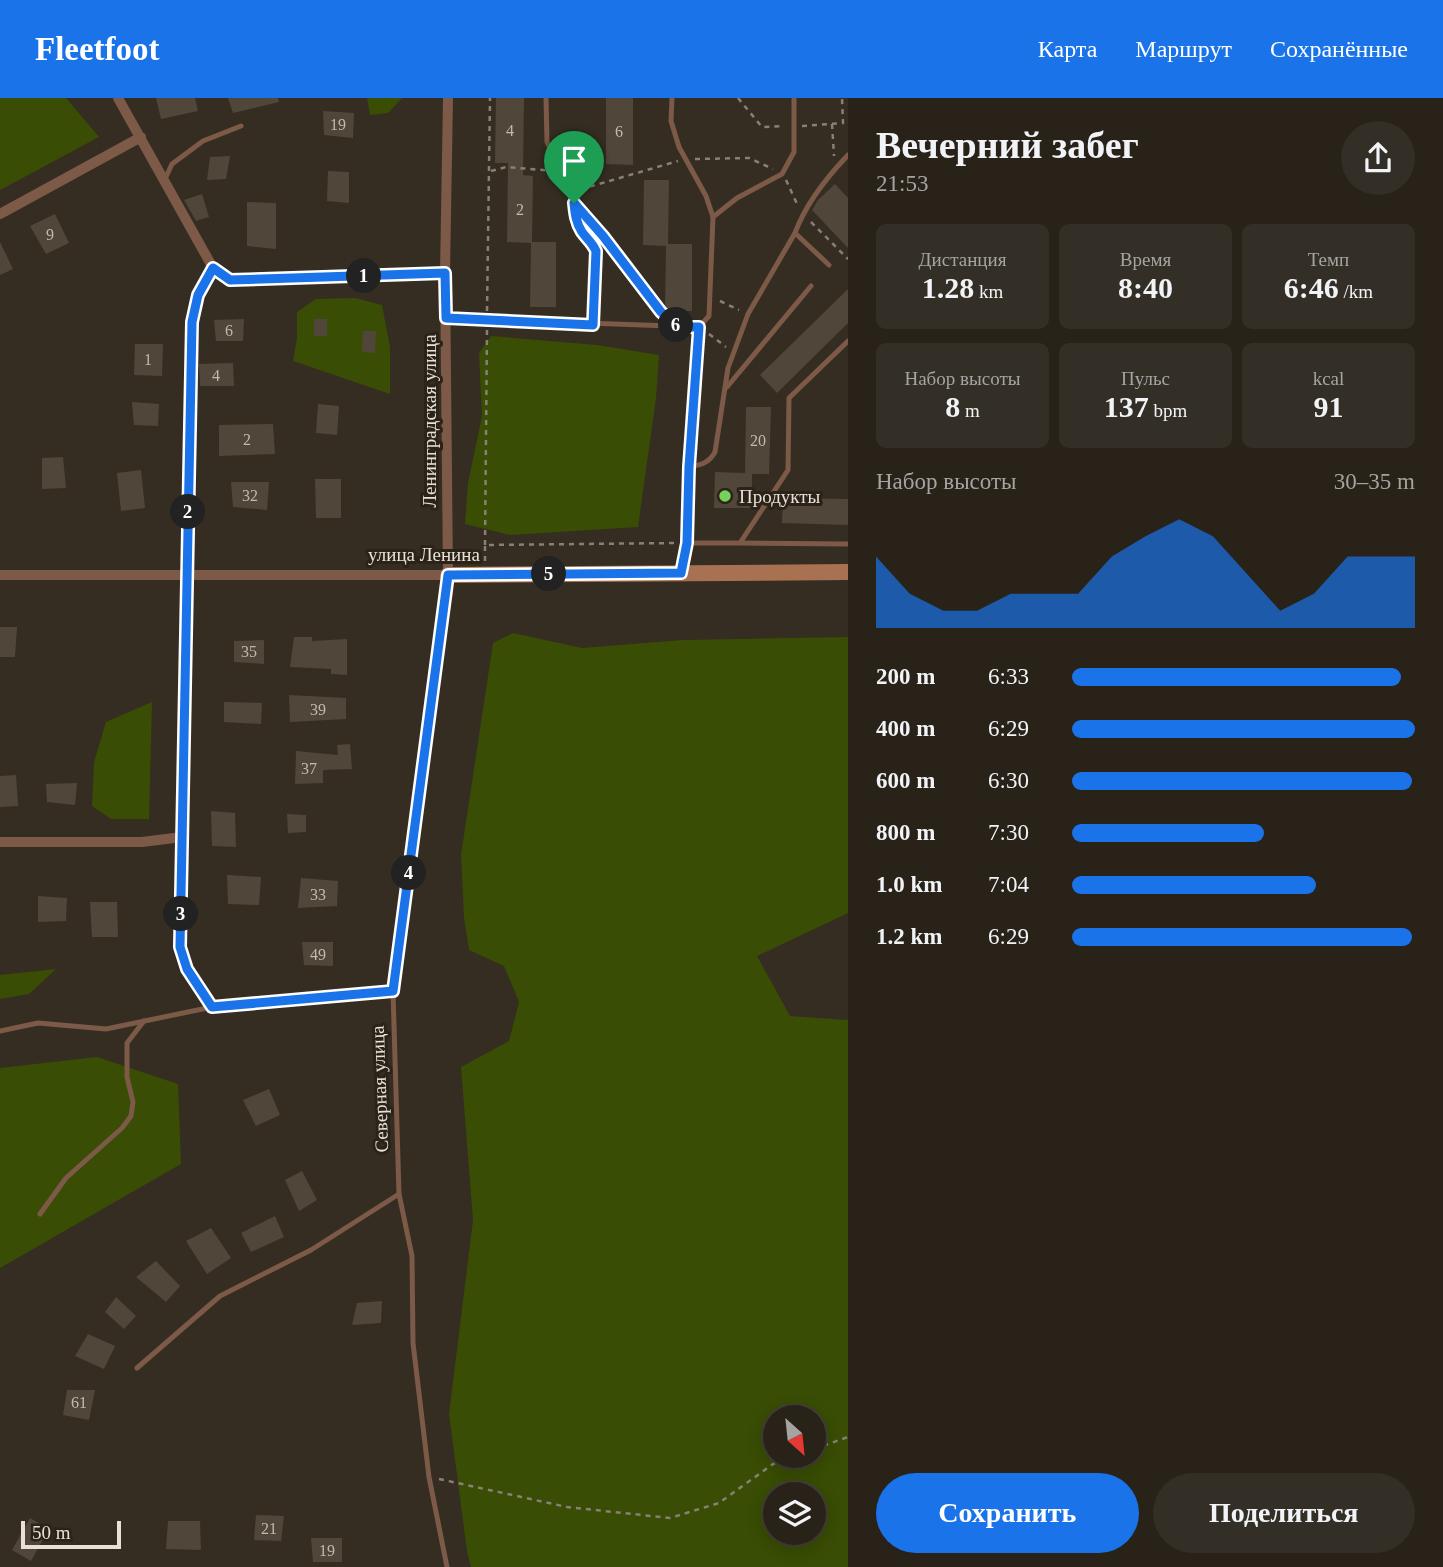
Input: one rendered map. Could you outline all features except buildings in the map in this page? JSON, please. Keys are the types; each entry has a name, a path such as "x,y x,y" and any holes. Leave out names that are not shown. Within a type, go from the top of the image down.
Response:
{"street":[{"path":"118,98 213,268 230,280 445,273"},
{"name":"Ленинградская улица","path":"448,98 445,273 448,575"},
{"path":"0,215 141,137"},
{"path":"212,1007 187,969 180,947 192,322 198,295 213,268"},
{"name":"улица Ленина","path":"0,575 848,572"},
{"name":"Северная улица","path":"393,991 448,575"},
{"path":"0,842 142,842 182,837"}],"lane":[{"path":"546,98 547,142 552,153 568,172 575,216 596,251 593,325"},
{"path":"672,98 671,121 679,147 706,196 713,217 709,316 699,327 689,467 687,543 681,573"},
{"path":"713,217 737,198 782,174 794,152 794,98"},
{"path":"165,179 172,164 202,141 241,126"},
{"path":"689,467 700,466 711,459 715,452 725,390 748,314 795,233 802,213 848,155"},
{"path":"795,233 829,265"},
{"path":"725,390 811,286"},
{"path":"446,318 699,327"},
{"path":"740,543 788,470 789,398 848,341"},
{"path":"687,543 848,544"},
{"path":"0,1031 38,1023 107,1029 212,1007 393,991"},
{"name":"Северная улица","path":"393,991 399,1194 412,1256 413,1343 429,1477 447,1567"},
{"path":"40,1214 66,1178 122,1128 131,1116 133,1101 127,1077 127,1043 144,1021"},
{"path":"137,1368 220,1297 311,1250 399,1194"}],"path":[{"path":"738,98 762,127 843,123 842,98"},
{"path":"832,124 835,169"},
{"path":"571,188 592,186 686,159 729,156 749,158 782,174 802,213 848,259"},
{"path":"490,171 506,167 568,172"},
{"path":"574,203 661,312 678,327"},
{"path":"710,297 748,314"},
{"path":"699,327 734,354"},
{"path":"484,575 485,545 687,543"},
{"path":"826,1445 848,1437"},
{"path":"429,1477 567,1507 670,1518 719,1503 767,1468"}],"green space":[{"path":"0,98 66,98 99,137 0,190"},
{"path":"367,98 402,98 388,113 370,115"},
{"path":"355,298 382,305 390,347 390,394 293,361 297,338 297,312 316,299"},
{"path":"491,336 597,345 659,355 656,398 638,527 510,535 465,524 468,483 482,416 479,353"},
{"path":"513,633 582,648 683,640 848,637 848,913 757,956 790,1016 848,1020 848,1567 471,1567 449,1414 473,1220 461,1067 509,1041 519,1002 504,966 469,950 464,917 461,855 493,643"},
{"path":"152,702 149,819 111,819 92,806 94,762 106,722"},
{"path":"56,969 29,994 0,999 0,975"},
{"path":"97,1057 178,1084 181,1164 0,1268 0,1068"}],"place":[{"name":"Продукты","path":"725,496"}],"route":[{"path":"574,203 603,236 622,264 645,288 661,312 678,327 699,327 689,467 687,543 681,573 448,575 393,991 212,1007 187,969 180,947 192,322 198,295 213,268 230,280 445,273 446,318 593,325 596,251 575,216 574,203"}]}
